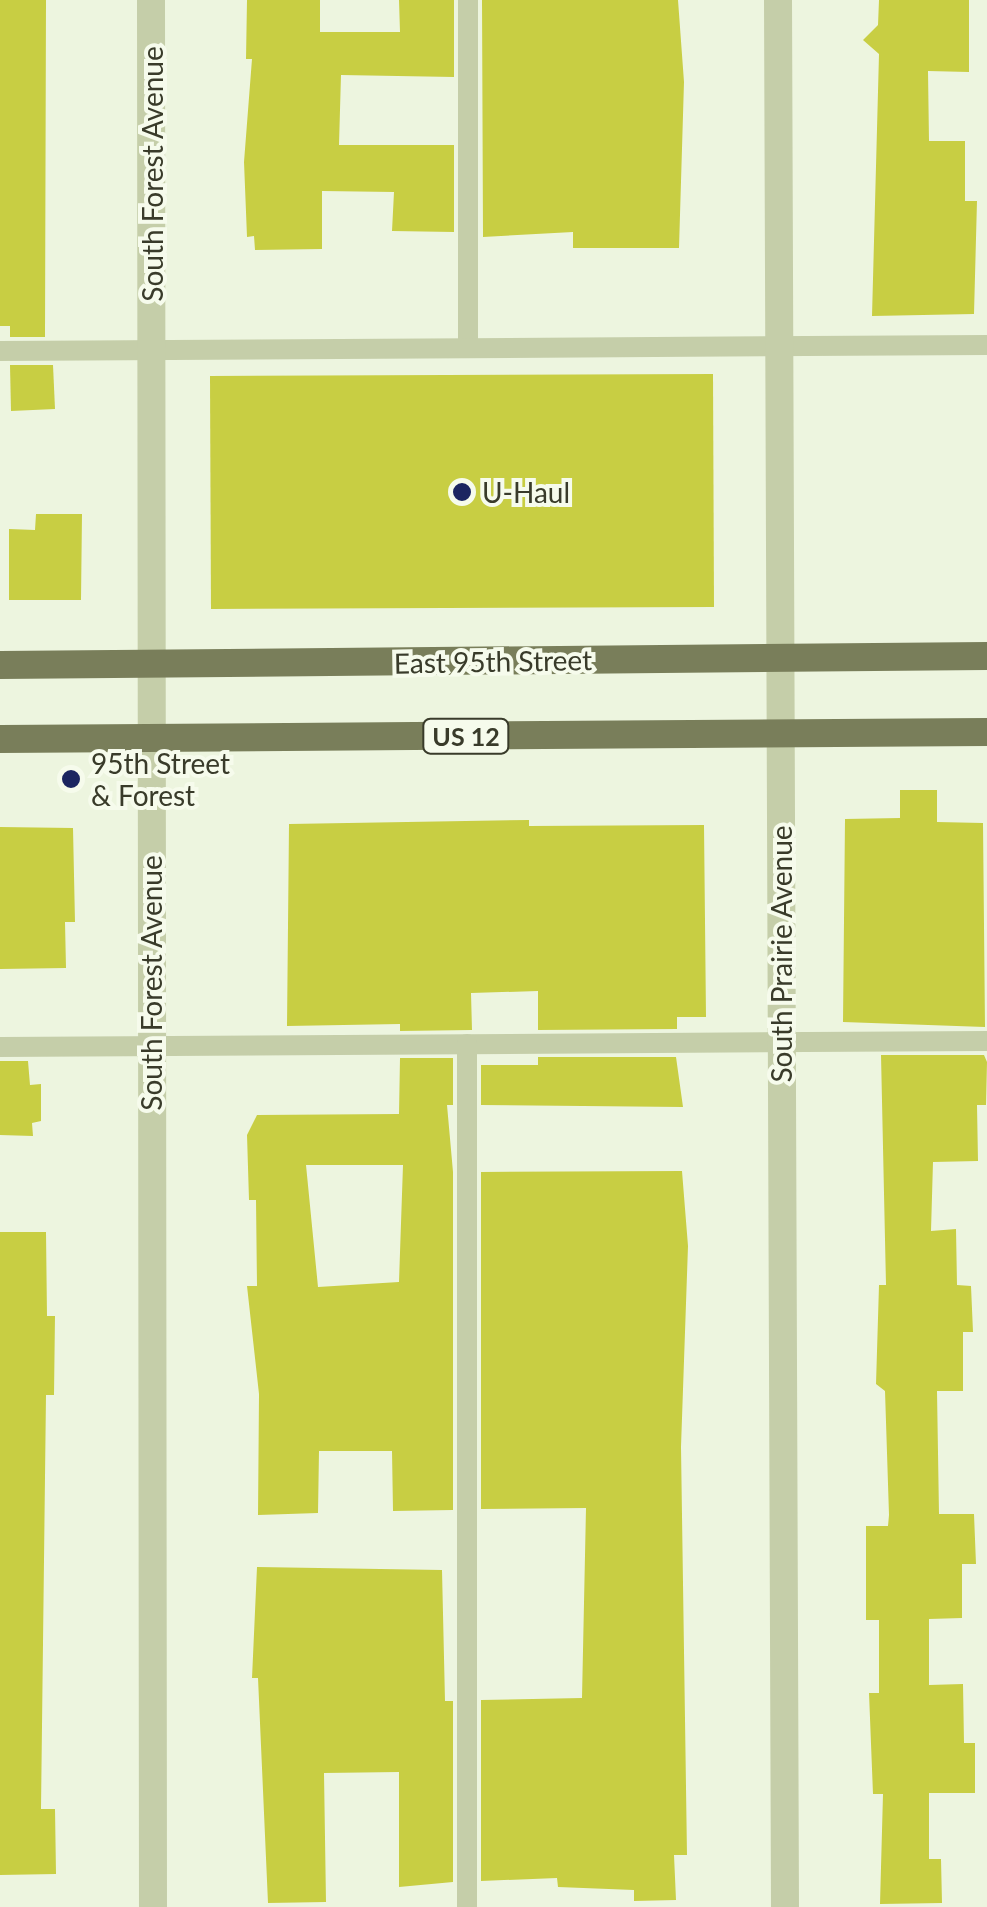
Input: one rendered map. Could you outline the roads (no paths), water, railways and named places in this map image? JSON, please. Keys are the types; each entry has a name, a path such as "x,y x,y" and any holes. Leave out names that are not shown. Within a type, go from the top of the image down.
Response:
{"main road":[{"name":"East 95th Street","path":"0,665 987,656"},
{"name":"US 12","path":"0,739 987,732"}],"street":[{"name":"South Forest Avenue","path":"151,0 152,1907"},
{"name":"South Prairie Avenue","path":"778,0 784,1907"}],"lane":[{"path":"468,0 468,348"},
{"path":"0,351 987,344"},
{"path":"0,1047 987,1042"},
{"path":"467,1044 467,1907"}],"place":[{"name":"U-Haul","path":"462,492"},
{"name":"95th Street & Forest","path":"71,779"}]}
